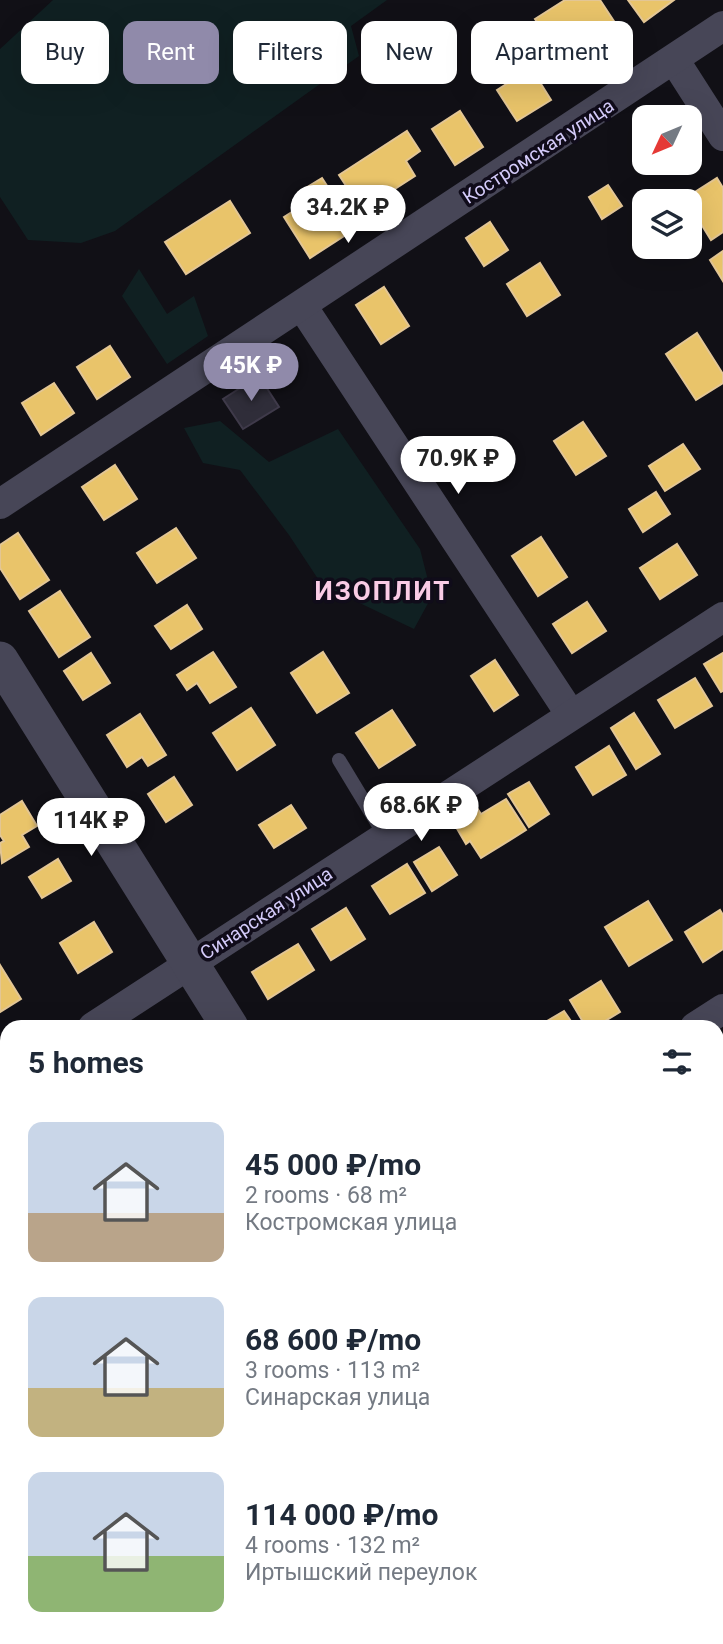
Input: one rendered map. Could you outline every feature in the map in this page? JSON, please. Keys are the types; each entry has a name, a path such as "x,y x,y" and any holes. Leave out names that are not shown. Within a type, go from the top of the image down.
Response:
{"street":[{"name":"Костромская улица","path":"0,504 675,61 723,26"},
{"path":"675,61 723,136"},
{"path":"302,306 571,715"},
{"name":"Синарская улица","path":"104,1020 723,617"},
{"path":"0,660 226,1020"},
{"path":"706,1020 723,1009"}],"lane":[{"path":"339,760 385,836"}],"shaded area":[{"path":"53,0 387,0 351,26 359,56 347,65 347,21 233,21 233,84 320,84 115,231 81,243 28,240 0,197 0,49 21,30 21,84 109,84 109,21 30,21"},
{"path":"139,269 167,314 194,296 208,336 167,364 122,296"},
{"path":"220,421 269,462 338,429 420,549 432,596 414,629 322,585 289,535 240,470 203,463 184,428"}],"building: Homes":[{"path":"565,0 600,0 614,21 536,21 535,19"},
{"path":"628,0 674,0 644,22"},
{"path":"506,84 541,84 551,100 517,121 497,90"},
{"path":"460,111 483,147 455,165 432,129"},
{"path":"407,131 420,151 406,161 415,176 362,210 339,175"},
{"path":"322,178 355,229 310,258 284,217 306,203 299,192"},
{"path":"717,178 723,188 723,232 711,240 702,225 702,189 700,189"},
{"path":"608,185 622,206 602,219 589,197"},
{"path":"230,201 250,233 186,274 165,242"},
{"path":"490,222 508,250 484,266 466,238"},
{"path":"723,251 723,281 710,260"},
{"path":"540,263 560,295 527,316 507,284"},
{"path":"384,287 409,326 381,344 356,305"},
{"path":"697,333 723,374 723,383 696,400 666,354"},
{"path":"110,346 130,377 97,399 77,367"},
{"path":"54,383 74,413 41,435 22,403"},
{"path":"583,422 606,456 576,475 554,441"},
{"path":"683,444 700,469 665,491 649,466"},
{"path":"115,465 137,499 104,520 82,487"},
{"path":"656,492 670,514 643,532 629,509"},
{"path":"176,528 196,558 157,583 137,553"},
{"path":"18,533 49,580 20,599 0,568 0,545"},
{"path":"541,537 567,577 538,596 512,556"},
{"path":"677,544 697,575 660,599 640,568"},
{"path":"60,591 90,637 59,657 29,611"},
{"path":"587,602 606,631 572,653 553,624"},
{"path":"187,605 202,629 171,649 155,626"},
{"path":"213,652 236,687 210,703 197,683 187,690 177,675"},
{"path":"323,652 349,693 317,713 291,673"},
{"path":"91,653 110,683 83,700 64,671"},
{"path":"723,653 723,691 721,692 704,664"},
{"path":"495,660 518,695 494,711 471,676"},
{"path":"695,678 712,706 675,728 658,700"},
{"path":"251,708 275,745 237,770 213,733"},
{"path":"392,710 415,745 379,768 356,733"},
{"path":"634,713 660,754 636,769 611,728"},
{"path":"140,714 166,755 148,766 142,757 127,767 107,735"},
{"path":"609,746 626,775 593,795 576,767"},
{"path":"174,777 192,805 166,822 148,794"},
{"path":"529,782 549,814 529,827 508,794"},
{"path":"506,799 526,830 481,858 470,841 466,844 452,820 475,805 481,814"},
{"path":"22,801 37,826 22,835 29,847 2,863 0,843 4,841 0,835 0,815"},
{"path":"291,805 306,828 274,848 259,825"},
{"path":"439,847 457,875 432,891 414,862"},
{"path":"58,859 71,881 42,898 29,877"},
{"path":"407,864 425,893 390,914 372,886"},
{"path":"648,901 672,940 629,966 605,927"},
{"path":"346,908 365,939 331,960 312,929"},
{"path":"720,910 723,915 723,949 703,962 685,932"},
{"path":"94,922 112,952 78,973 60,943"},
{"path":"298,944 314,970 268,999 252,972"},
{"path":"0,965 21,999 0,1012"},
{"path":"601,981 620,1012 607,1020 582,1020 570,1000"},
{"path":"564,1011 570,1020 549,1020"}],"building: Other":[{"path":"259,376 279,407 243,429 223,399"}],"district":[{"name":"ИЗОПЛИТ","path":"383,591"}]}
